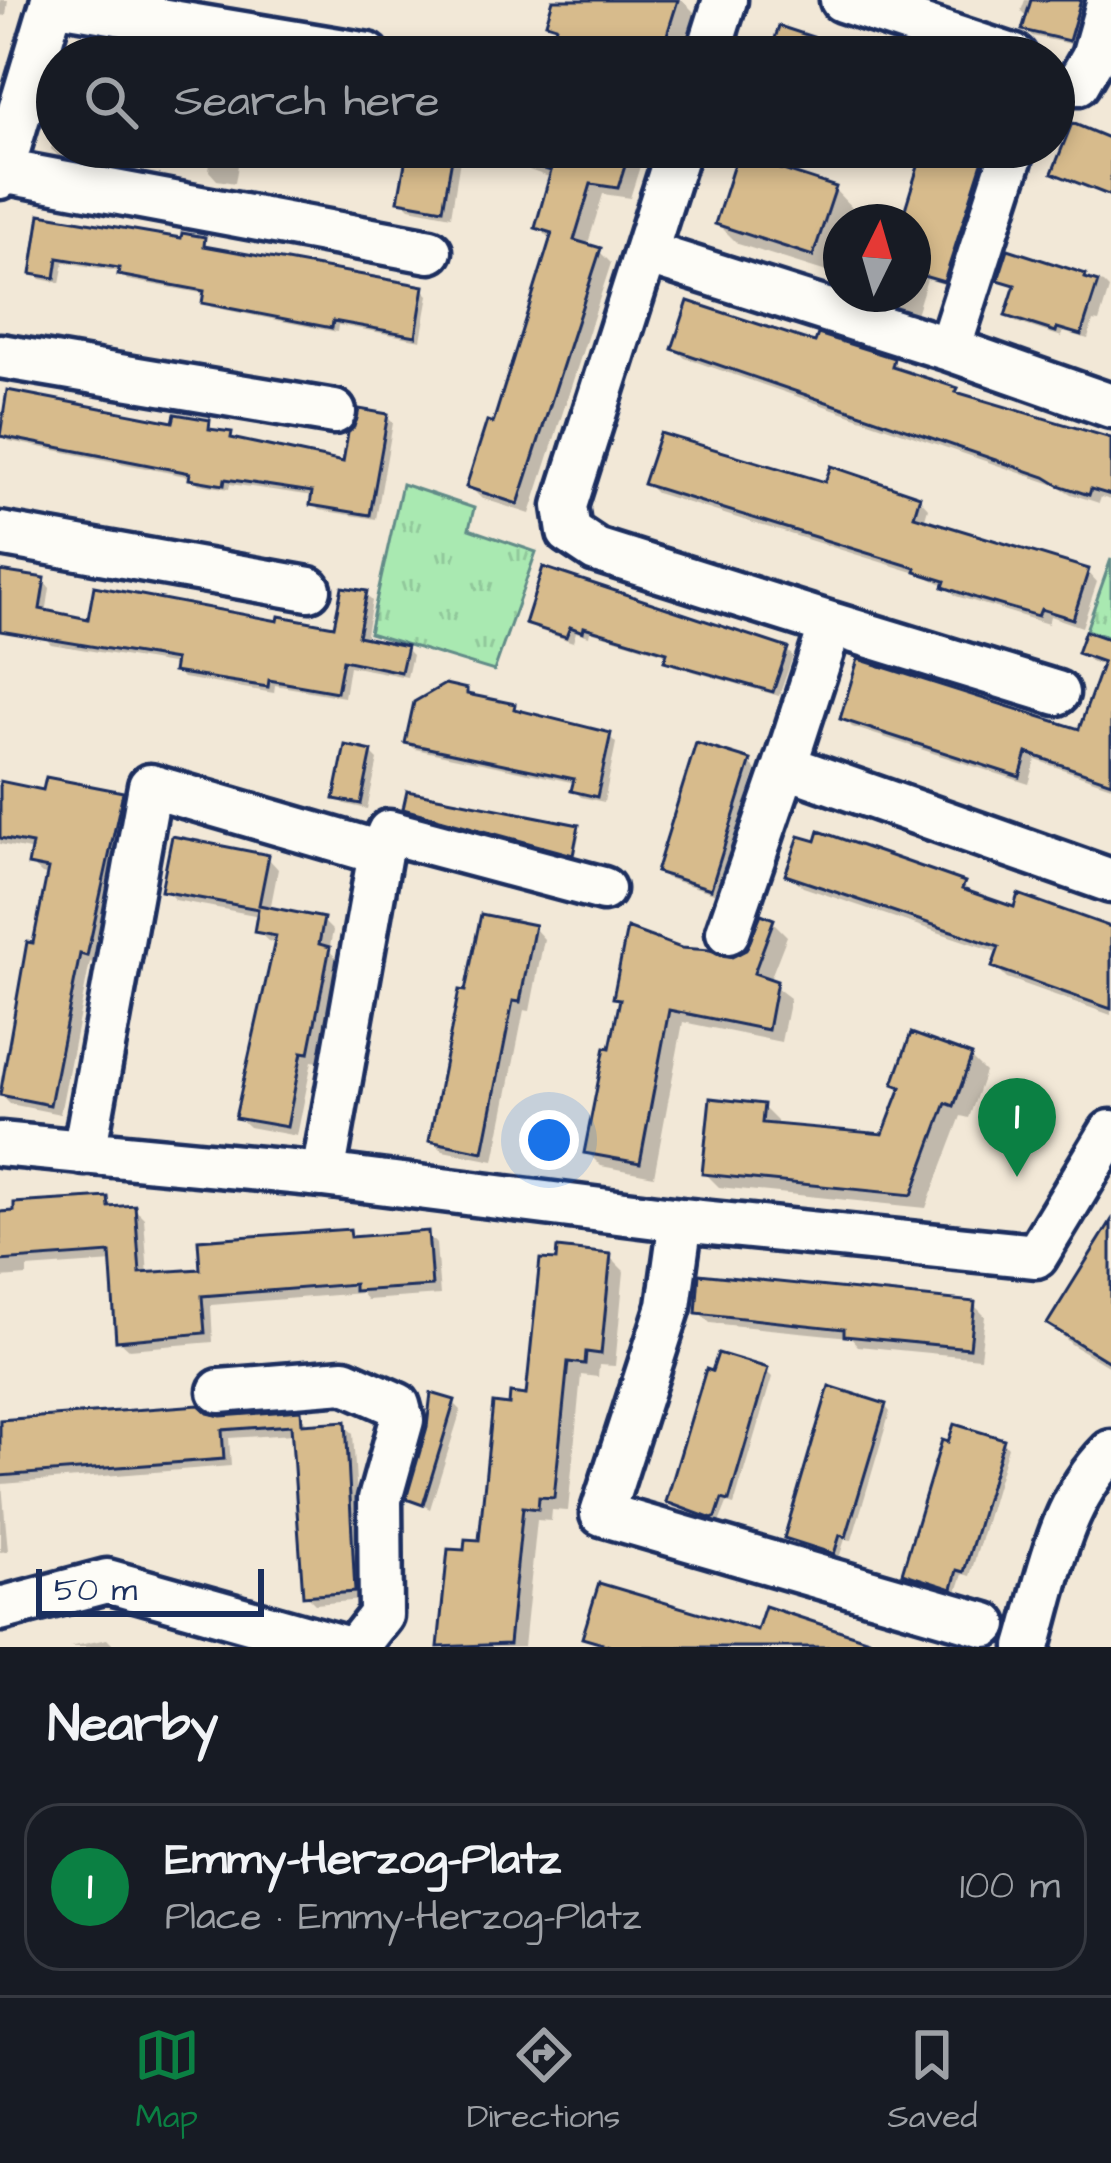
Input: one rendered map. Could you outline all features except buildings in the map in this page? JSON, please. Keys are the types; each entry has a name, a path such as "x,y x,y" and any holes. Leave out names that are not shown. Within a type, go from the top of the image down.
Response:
{"street":[{"path":"714,36 725,0"},
{"path":"842,0 951,36"},
{"path":"1081,84 1109,0"},
{"path":"257,36 52,1 14,84 1,174 430,251"},
{"path":"672,168 565,506 569,532 596,550 1057,693"},
{"path":"949,349 1007,168"},
{"path":"646,253 1111,406"},
{"path":"0,356 334,412"},
{"path":"0,534 309,589"},
{"path":"728,932 831,624"},
{"path":"785,766 1111,881"},
{"path":"84,1153 150,786 380,853"},
{"path":"323,1175 380,853 388,832 603,889"},
{"path":"0,1144 323,1175 681,1220 1036,1256 1111,1132"},
{"path":"681,1220 669,1306 602,1514 986,1624"},
{"path":"220,1390 344,1381 398,1405 402,1420 380,1499 381,1615 356,1647"},
{"path":"1028,1647 1063,1525 1080,1490 1111,1452"},
{"path":"0,1609 107,1581 243,1633 343,1647"}],"green space":[{"path":"402,484 474,508 469,529 536,552 494,671 369,633"},
{"path":"1111,559 1111,638 1086,630"}],"place":[{"name":"Emmy-Herzog-Platz","path":"1017,1177"}]}
